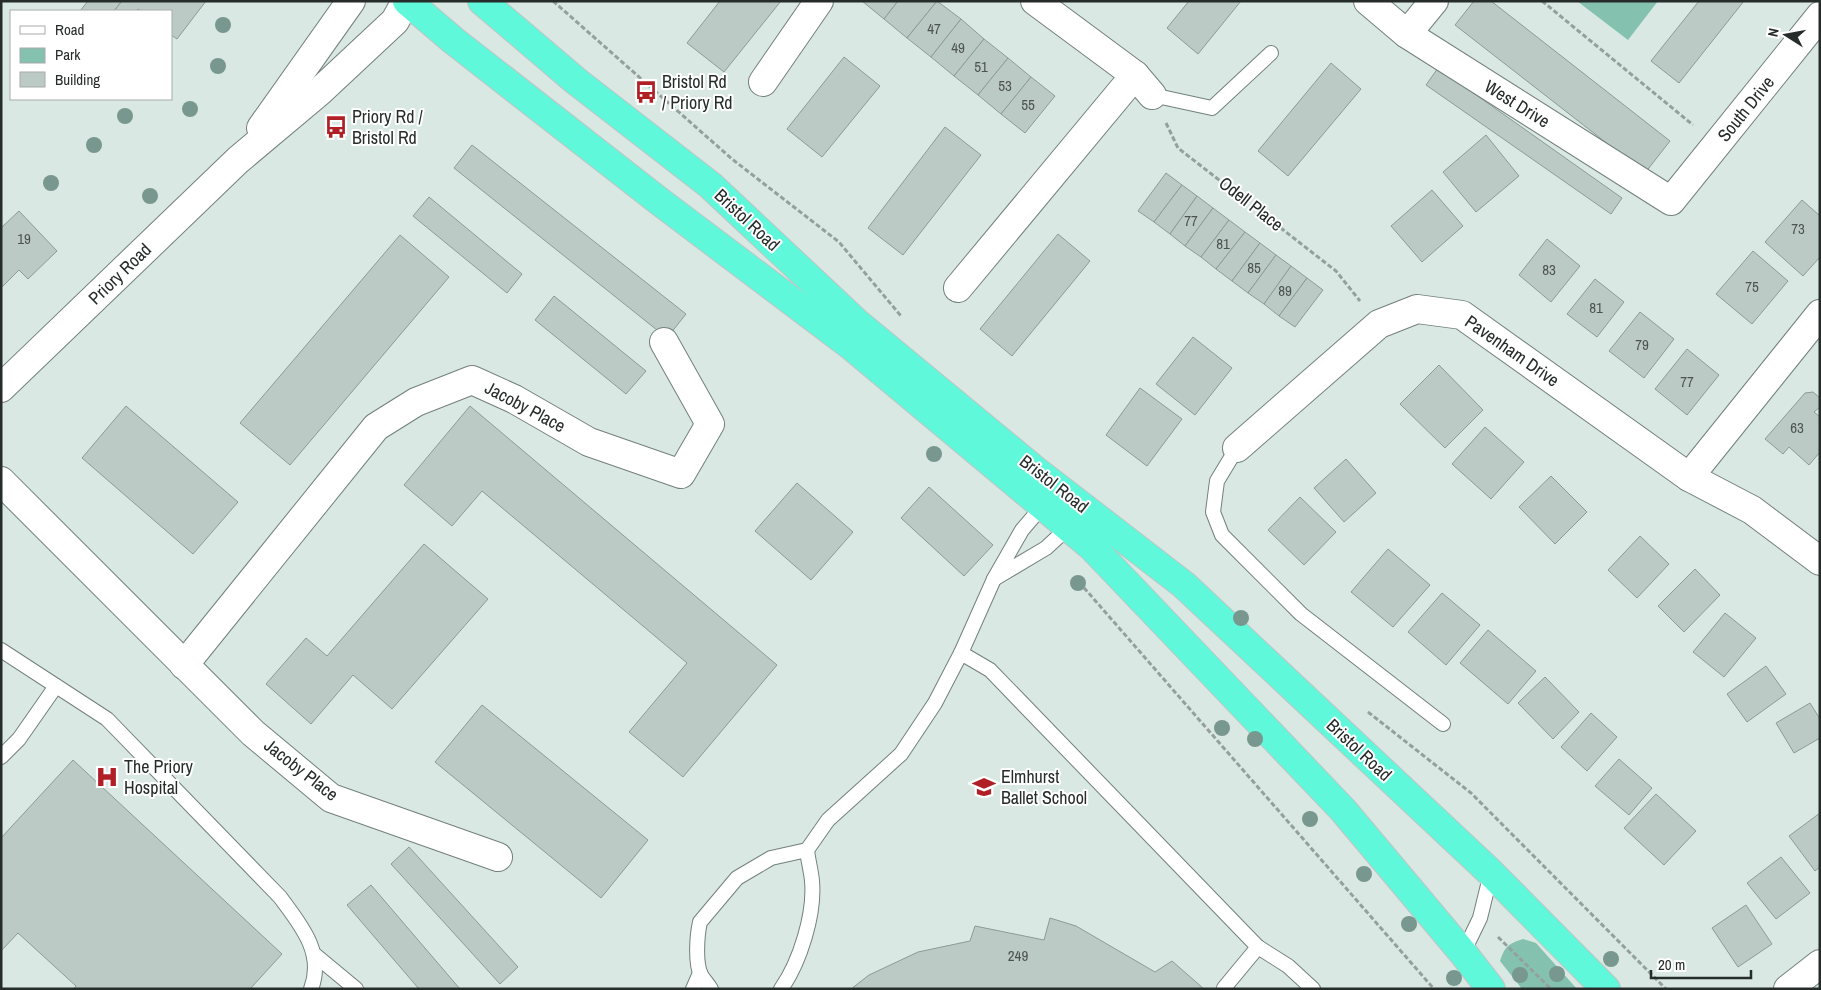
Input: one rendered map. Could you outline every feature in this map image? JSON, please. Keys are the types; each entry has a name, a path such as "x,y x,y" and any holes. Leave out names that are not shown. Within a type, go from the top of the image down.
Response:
{"highway":[{"name":"Bristol Road","path":"406,1 659,201 1077,518 1184,585 1491,873 1606,989"},
{"name":"Bristol Road","path":"482,1 576,81 710,185 856,322 1050,496"},
{"name":"Bristol Road","path":"1077,518 1092,547 1343,810 1491,989"}],"street":[{"name":"Priory Road","path":"238,160 351,1"},
{"name":"Priory Road","path":"1,388 238,160 319,92 395,21 406,1"},
{"path":"763,82 819,1"},
{"path":"958,288 1144,86 1035,1"},
{"name":"West Drive","path":"1368,1 1408,34 1671,201"},
{"path":"1408,34 1434,1"},
{"name":"South Drive","path":"1671,201 1820,16"},
{"name":"Pavenham Drive","path":"1237,448 1379,324 1417,309 1462,315 1689,477 1752,510 1820,561"},
{"path":"1689,477 1820,314"},
{"name":"Jacoby Place","path":"184,665 376,427 416,402 472,380 514,399 588,442 681,474 710,424 664,342"},
{"name":"Jacoby Place","path":"1,481 253,733 331,798 498,857"},
{"path":"1788,989 1820,964"}],"lane":[{"path":"1144,86 1212,108 1271,53"},
{"path":"1237,448 1217,482 1214,512 1222,535 1301,614 1444,724"},
{"path":"711,989 700,974 697,948 700,922 738,878 771,858 807,850 828,820 901,754 935,704 994,579 1022,530 1050,496"},
{"path":"994,579 1046,548 1077,518"},
{"path":"1,650 107,718 280,897 300,923 315,955 312,989"},
{"path":"961,652 990,670 1258,947 1288,966 1313,989"},
{"path":"1,757 19,739 56,686"},
{"path":"781,989 791,975 798,958 808,920 812,883 807,850"},
{"path":"1463,953 1480,918 1491,873"},
{"path":"1224,988 1258,947"},
{"path":"315,955 356,989"},
{"path":"693,989 700,974"}],"path":[{"path":"1542,1 1717,144"},
{"name":"Odell Place","path":"1144,86 1178,148 1336,271 1379,324"},
{"path":"1046,548 1061,561 1434,989"}],"green space":[{"path":"1577,1 1658,1 1628,40"},
{"path":"1523,939 1536,943 1577,989 1522,989 1500,961 1508,946"}],"building":[{"path":"88,1 122,1 115,10 81,10"},
{"path":"122,1 206,1 177,39 172,36 172,10 115,10"},
{"path":"720,1 781,1 724,72 687,43"},
{"path":"862,1 898,1 884,19"},
{"path":"898,1 937,1 907,38 884,19"},
{"path":"937,1 961,19 931,57 907,38"},
{"path":"1189,1 1241,1 1198,54 1167,28"},
{"path":"1474,1 1491,1 1670,141 1645,173 1455,25"},
{"path":"1699,1 1744,1 1679,83 1651,61"},
{"path":"961,19 984,39 954,76 931,57"},
{"path":"984,39 1008,58 978,95 954,76"},
{"path":"844,57 880,86 822,157 787,129"},
{"path":"1008,58 1031,77 1001,114 978,95"},
{"path":"1331,63 1361,89 1288,176 1258,151"},
{"path":"1438,68 1622,198 1611,214 1426,85"},
{"path":"1031,77 1055,96 1025,133 1001,114"},
{"path":"945,127 981,155 903,255 868,228"},
{"path":"1486,135 1519,176 1476,212 1443,172"},
{"path":"472,145 686,314 667,338 454,168"},
{"path":"1166,173 1182,185 1154,222 1138,211"},
{"path":"1182,185 1197,196 1170,234 1154,222"},
{"path":"1432,190 1463,226 1422,262 1391,226"},
{"path":"1197,196 1213,208 1185,246 1170,234"},
{"path":"429,197 522,274 507,293 413,216"},
{"path":"1802,200 1820,216 1820,257 1803,276 1765,242"},
{"path":"1213,208 1229,220 1201,257 1185,246"},
{"path":"19,211 57,251 28,279 19,270 1,288 1,228"},
{"path":"1229,220 1245,232 1216,269 1201,257"},
{"path":"1245,232 1260,243 1232,281 1216,269"},
{"path":"1058,234 1090,261 1012,356 980,329"},
{"path":"400,235 449,277 290,465 240,423"},
{"path":"1547,239 1580,266 1551,302 1519,275"},
{"path":"1260,243 1276,255 1248,293 1232,281"},
{"path":"1753,251 1788,281 1752,324 1716,294"},
{"path":"1276,255 1291,266 1264,304 1248,293"},
{"path":"1291,266 1307,278 1279,316 1264,304"},
{"path":"1307,278 1323,290 1295,327 1279,316"},
{"path":"1595,279 1624,302 1597,337 1567,314"},
{"path":"554,296 646,371 626,394 535,320"},
{"path":"1640,312 1674,339 1644,378 1609,351"},
{"path":"1193,337 1232,368 1195,415 1156,384"},
{"path":"1687,349 1719,375 1687,415 1655,389"},
{"path":"1439,365 1483,410 1445,448 1400,404"},
{"path":"1140,388 1182,419 1147,466 1106,435"},
{"path":"1813,392 1820,398 1820,407 1814,412 1820,417 1820,452 1809,465 1789,447 1783,454 1765,439 1805,393"},
{"path":"126,406 238,502 193,554 82,458"},
{"path":"470,406 777,665 683,777 629,732 687,663 482,491 452,526 404,485"},
{"path":"1485,427 1524,462 1491,499 1452,464"},
{"path":"1346,459 1376,493 1344,522 1314,488"},
{"path":"1551,476 1587,512 1555,544 1519,507"},
{"path":"797,483 853,532 811,580 755,531"},
{"path":"929,487 993,545 964,576 901,518"},
{"path":"1300,497 1336,532 1304,565 1268,530"},
{"path":"1640,536 1669,564 1637,598 1608,570"},
{"path":"424,544 488,599 392,709 353,675 311,724 266,684 306,638 327,656"},
{"path":"1388,549 1430,585 1393,627 1351,592"},
{"path":"1695,569 1720,595 1684,632 1658,606"},
{"path":"1442,593 1480,625 1446,665 1408,632"},
{"path":"1725,613 1756,638 1724,677 1693,652"},
{"path":"1488,630 1536,671 1508,704 1460,663"},
{"path":"1766,666 1786,694 1747,722 1727,694"},
{"path":"1545,677 1579,712 1553,739 1518,703"},
{"path":"1810,703 1820,719 1820,738 1794,753 1776,723"},
{"path":"482,705 648,840 601,898 435,762"},
{"path":"1591,713 1617,737 1587,771 1561,747"},
{"path":"1619,759 1652,788 1629,815 1595,786"},
{"path":"73,760 282,954 250,989 74,989 76,986 18,933 1,951 1,838"},
{"path":"1656,794 1696,831 1664,865 1624,828"},
{"path":"1820,813 1820,867 1815,871 1789,836"},
{"path":"409,847 518,967 500,984 391,864"},
{"path":"1781,857 1810,893 1776,919 1747,883"},
{"path":"371,885 460,989 419,989 347,905"},
{"path":"1746,905 1772,944 1738,967 1712,928"},
{"path":"1050,918 1076,926 1155,972 1172,961 1204,989 851,989 869,975 918,952 970,941 975,926 1044,940"}],"place":[{"name":"Bristol Rd / Priory Rd","path":"646,92"},
{"name":"Priory Rd / Bristol Rd","path":"336,127"},
{"name":"The Priory Hospital","path":"107,777"},
{"name":"Elmhurst Ballet School","path":"984,787"}]}
